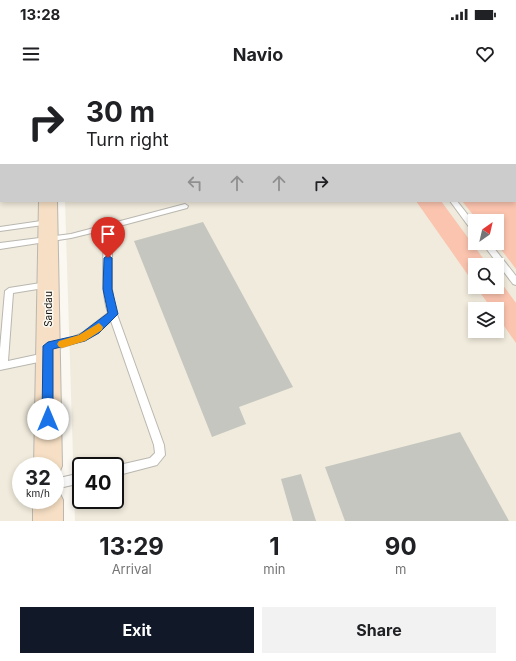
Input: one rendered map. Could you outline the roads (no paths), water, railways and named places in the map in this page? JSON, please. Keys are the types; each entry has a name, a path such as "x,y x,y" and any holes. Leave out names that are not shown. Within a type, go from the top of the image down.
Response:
{"street":[{"name":"Sandau","path":"48,221 48,457"},
{"path":"48,509 48,521"}],"lane":[{"path":"454,202 468,220"},
{"path":"0,229 48,221 108,227 185,206"},
{"path":"0,246 48,221"},
{"path":"108,227 108,289 113,314 159,445 160,455 153,462 124,468"},
{"path":"491,250 516,282"},
{"path":"48,285 10,292 1,366 48,352 81,339 95,330 113,314"}]}
